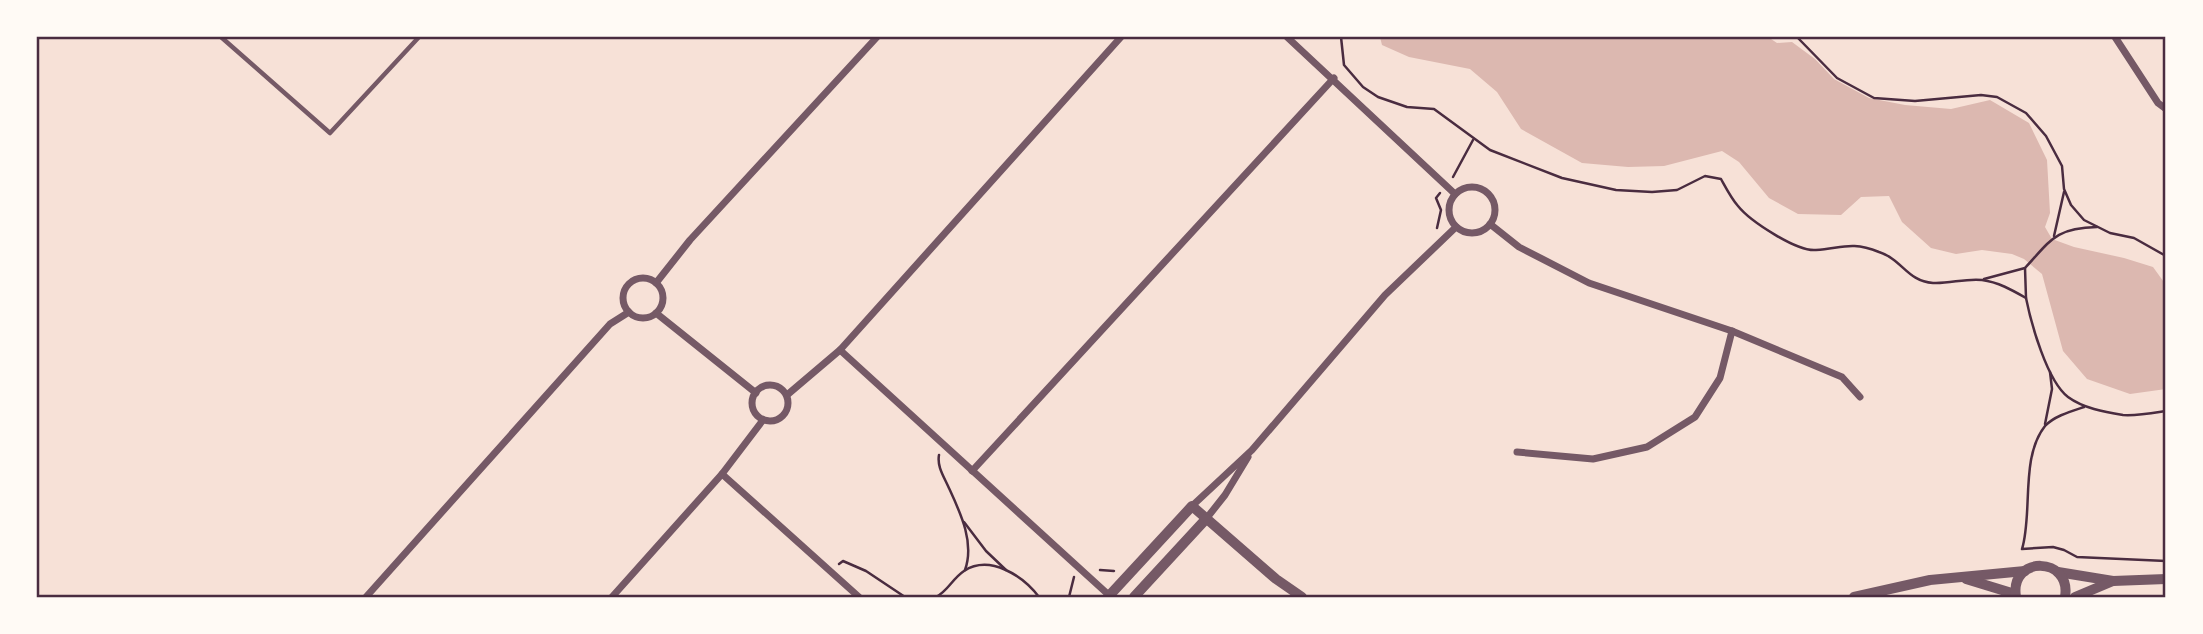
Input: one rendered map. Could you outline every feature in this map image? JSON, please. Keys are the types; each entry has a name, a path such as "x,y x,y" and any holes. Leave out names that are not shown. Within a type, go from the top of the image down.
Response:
{"street":[{"path":"656,283 690,240 877,37"},
{"path":"787,395 840,350 1121,37"},
{"path":"1287,37 1334,78 1455,194"},
{"path":"2115,37 2158,103 2166,109"},
{"path":"972,471 1334,78"},
{"path":"1466,187 1485,191 1494,204 1495,214 1490,224 1478,233 1469,233 1456,227 1449,213 1451,199 1455,194 1466,187"},
{"path":"1490,224 1520,247 1589,282 1732,331 1842,377 1860,397"},
{"path":"840,350 1110,597 1192,506 1252,450 1385,295 1456,227"},
{"path":"640,278 656,283 663,295 663,302 656,313 644,318 629,312 623,300 628,285 640,278"},
{"path":"366,597 610,324 629,312"},
{"path":"656,313 755,393"},
{"path":"1517,452 1593,459 1647,447 1695,417 1720,379 1732,331"},
{"path":"778,386 787,395 788,408 781,417 764,420 758,416 752,405 755,393 760,388 778,386"},
{"path":"612,597 722,474 764,420"},
{"path":"1134,597 1206,519 1225,495 1252,450"},
{"path":"722,474 859,597"},
{"path":"1192,506 1276,579 1302,597"},
{"path":"1854,597 1930,580 2025,571 2042,565 2058,572 2113,581 2166,579"},
{"path":"1960,577 2016,596 2015,585 2025,571"},
{"path":"2058,572 2066,588 2065,597"},
{"path":"2075,597 2113,581"}],"lane":[{"path":"221,37 330,133 419,37"}],"path":[{"path":"1341,37 1340,48 1344,65 1363,87 1392,104 1434,109 1490,150 1562,178 1616,190 1677,190 1705,176 1721,178 1738,207 1746,214 1761,226 1800,247 1813,251 1843,245 1869,249 1896,260 1912,277 1933,283 1982,280 2025,268 2054,236 2064,231 2100,227"},
{"path":"1797,37 1837,78 1874,98 1915,101 1981,95 1997,97 2026,114 2046,136 2062,166 2064,189 2054,236"},
{"path":"1435,233 1441,210 1436,198 1457,173 1473,139"},
{"path":"2064,189 2071,205 2084,219 2110,233 2134,238 2166,256"},
{"path":"2025,268 2026,298 2033,332 2064,395 2084,407 2125,415 2166,411"},
{"path":"1982,280 2006,286 2026,298"},
{"path":"2050,370 2051,396 2027,483 2028,505 2022,549 2053,547 2077,557 2166,561"},
{"path":"2044,427 2084,407"},
{"path":"936,597 945,592 965,570 970,557 962,520 940,468 938,458 944,445"},
{"path":"962,520 986,551 1008,572"},
{"path":"830,571 843,561 855,565 905,597"},
{"path":"1069,597 1073,578 1087,563 1105,572 1115,571"},
{"path":"965,570 979,565 995,566 1030,585 1039,597"}],"shaded area":[{"path":"1380,37 1768,37 1777,43 1792,42 1815,59 1834,79 1869,98 1905,105 1951,109 1990,100 2029,123 2047,160 2050,213 2045,227 2052,239 2153,267 2166,285 2166,389 2130,394 2087,379 2063,351 2042,274 2024,259 2012,254 1982,250 1956,254 1931,248 1902,222 1889,196 1861,197 1841,215 1798,214 1769,198 1739,162 1722,151 1664,166 1628,167 1582,163 1521,129 1497,92 1470,69 1409,57 1382,45"}]}
